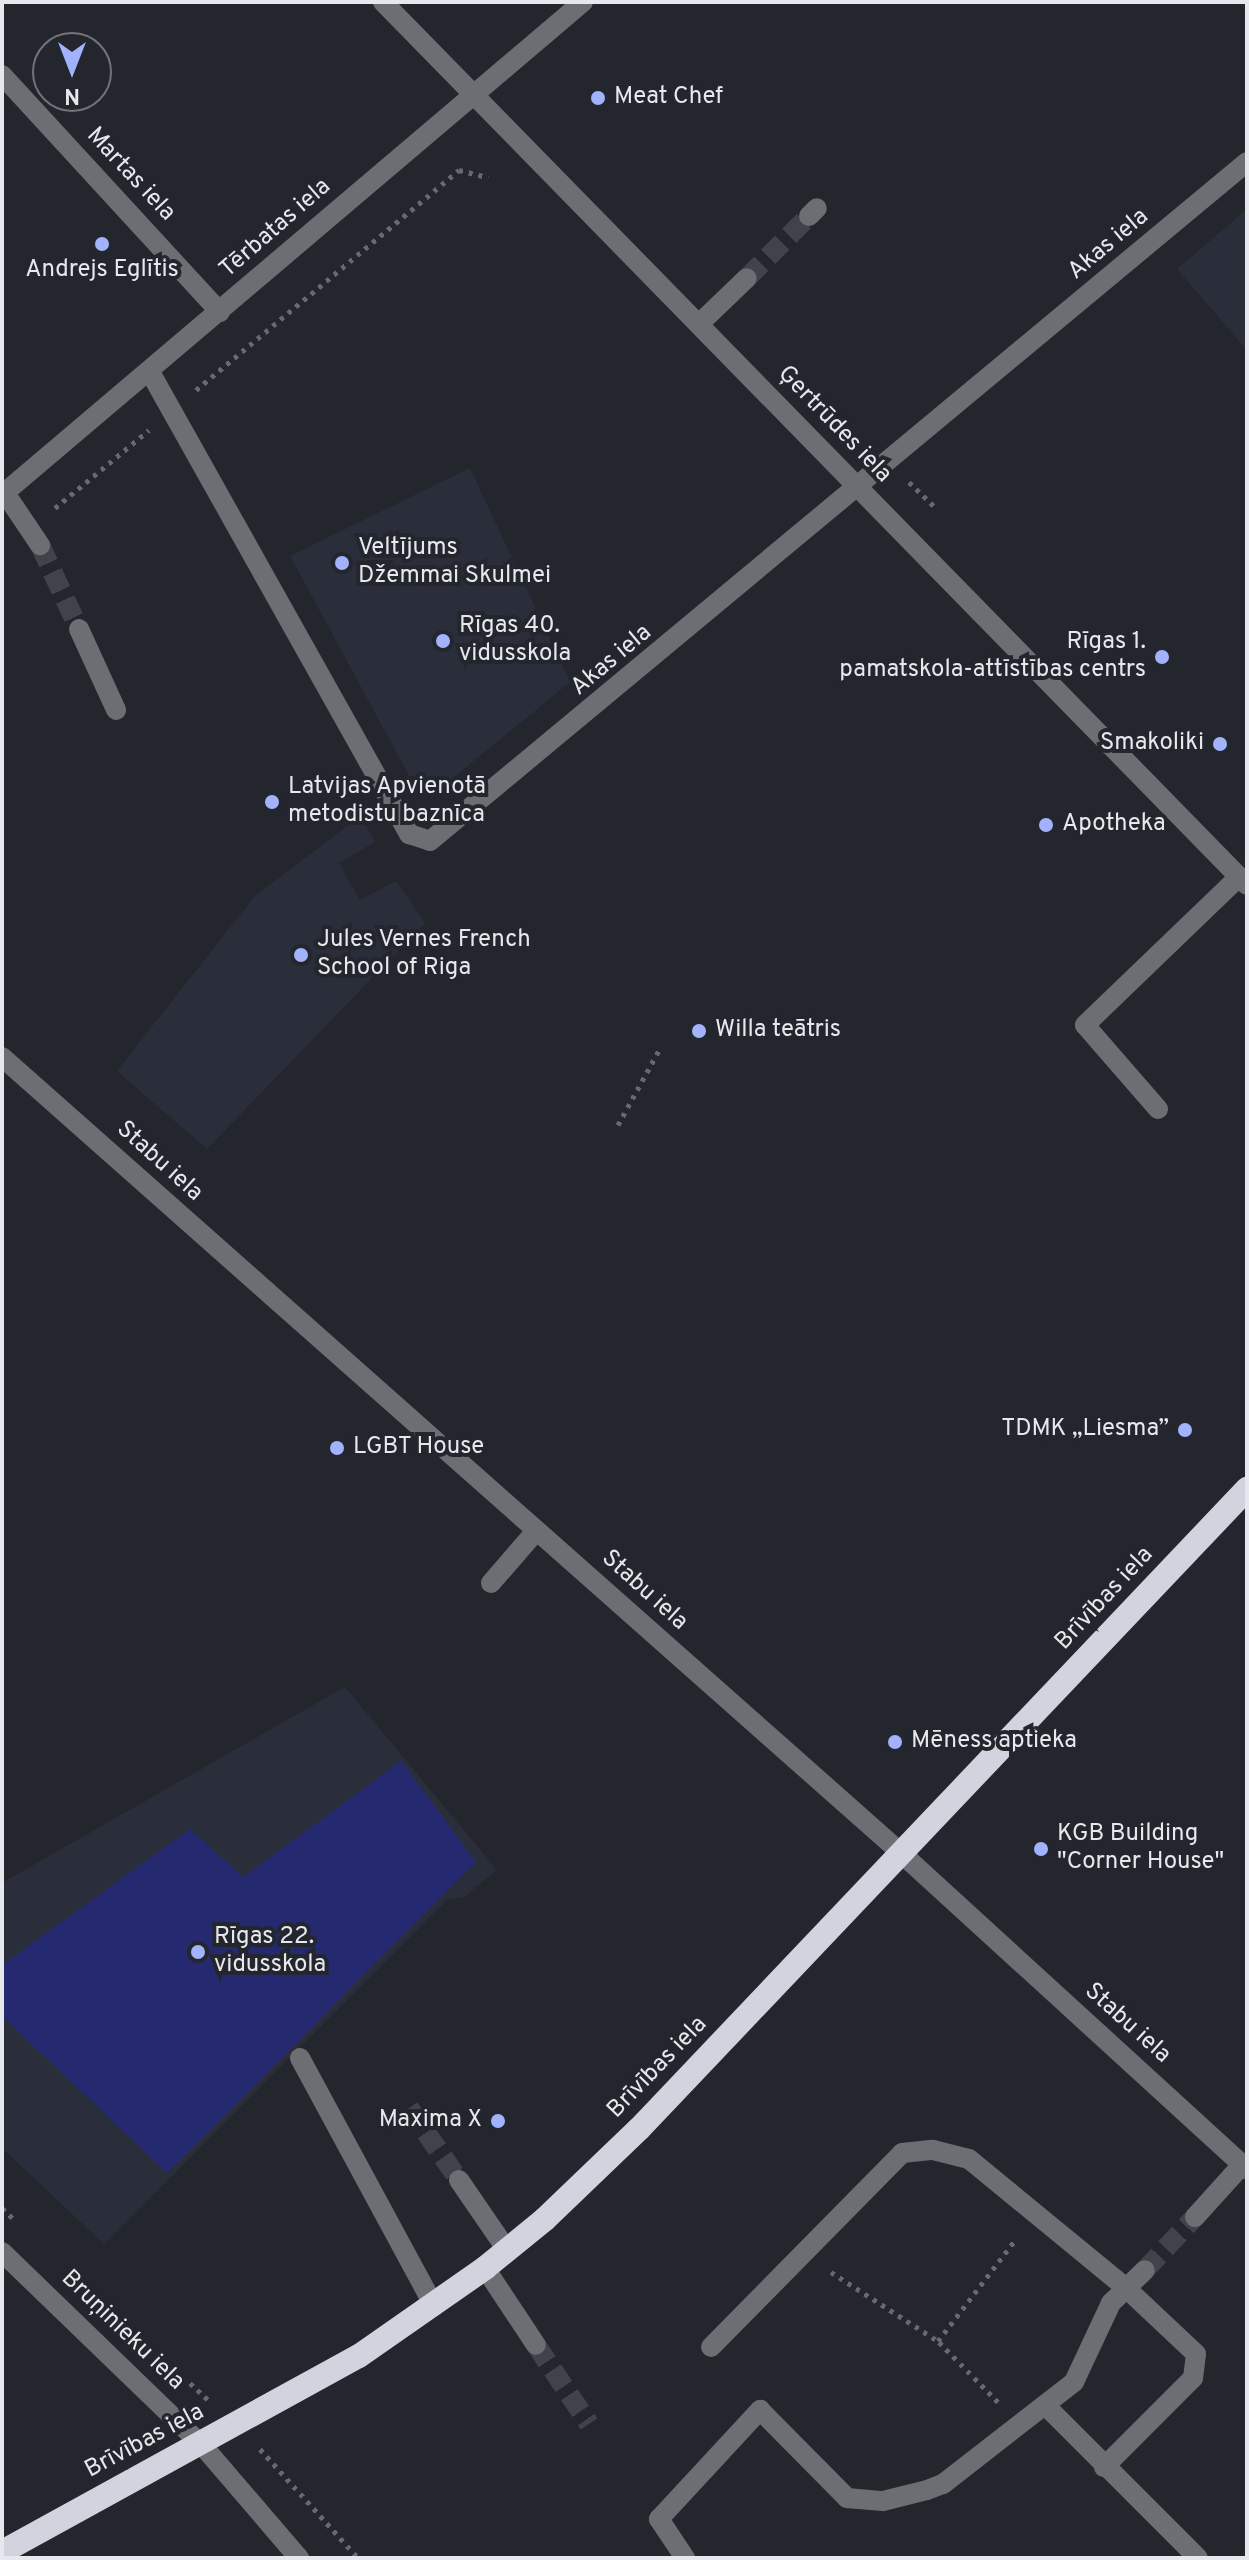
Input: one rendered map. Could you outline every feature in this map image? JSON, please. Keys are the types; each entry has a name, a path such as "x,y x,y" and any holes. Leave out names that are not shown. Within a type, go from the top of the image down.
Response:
{"highway":[{"name":"Brīvības iela","path":"2,2552 202,2445 359,2356 434,2306 507,2250 639,2129 1247,1489"}],"street":[{"name":"Ģertrūdes iela","path":"383,2 1243,881"},
{"name":"Tērbatas iela","path":"3,494 583,2"},
{"name":"Martas iela","path":"2,75 220,312"},
{"name":"Akas iela","path":"150,372 409,834 430,841 860,488 1247,162"},
{"path":"699,324 747,278"},
{"path":"3,494 34,537"},
{"path":"79,629 116,710"},
{"path":"1158,1109 1085,1025 1243,881"},
{"name":"Stabu iela","path":"2,1057 901,1853 1245,2167"},
{"path":"491,1583 536,1531"},
{"path":"300,2058 434,2306"},
{"path":"711,2347 902,2153 933,2150 969,2159 1126,2288 1196,2354 1193,2378 1104,2467"},
{"path":"1195,2217 1245,2167"},
{"path":"459,2180 507,2250"},
{"name":"Bruņinieku iela","path":"2,2252 202,2445 299,2558"},
{"path":"485,2268 536,2345"},
{"path":"685,2558 659,2519 760,2410 847,2498 883,2501 943,2484 1074,2382 1111,2303 1145,2270"},
{"path":"1045,2405 1198,2558"}],"path":[{"path":"34,537 172,410 459,170 488,177"},
{"path":"618,1125 659,1050"},
{"path":"938,2341 1036,2213"},
{"path":"802,2253 938,2341 1021,2424"}],"shaded area":[{"path":"1247,209 1247,350 1177,269"},
{"name":"Rīgas 40. vidusskola","path":"470,468 570,682 436,792 417,790 290,556"},
{"name":"Jules Vernes French School of Riga","path":"360,816 375,842 339,863 360,900 396,881 425,923 207,1149 117,1071 254,897"},
{"name":"Rīgas 22. vidusskola","path":"345,1687 497,1870 464,1897 447,1900 104,2244 2,2148 2,1883"},
{"name":"Rīgas 22. vidusskola","path":"401,1761 476,1862 167,2173 2,2016 2,1965 190,1829 243,1877"}],"tunnel":[{"path":"747,278 809,216"},
{"path":"40,545 79,629"},
{"path":"409,2108 459,2180"},
{"path":"1145,2270 1195,2217"},
{"path":"536,2345 589,2424"}],"place":[{"name":"Meat Chef","path":"598,98"},
{"name":"Andrejs Eglītis","path":"102,244"},
{"name":"Veltījums Džemmai Skulmei","path":"342,563"},
{"name":"Rīgas 40. vidusskola","path":"443,641"},
{"name":"Rīgas 1. pamatskola-attīstības centrs","path":"1162,657"},
{"name":"Smakoliki","path":"1220,744"},
{"name":"Latvijas Apvienotā metodistu baznīca","path":"272,802"},
{"name":"Apotheka","path":"1046,825"},
{"name":"Jules Vernes French School of Riga","path":"301,955"},
{"name":"Willa teātris","path":"699,1031"},
{"name":"TDMK „Liesma”","path":"1185,1430"},
{"name":"LGBT House","path":"337,1448"},
{"name":"Mēness aptieka","path":"895,1742"},
{"name":"KGB Building \"Corner House\"","path":"1041,1849"},
{"name":"Rīgas 22. vidusskola","path":"198,1952"},
{"name":"Maxima X","path":"498,2121"}]}
